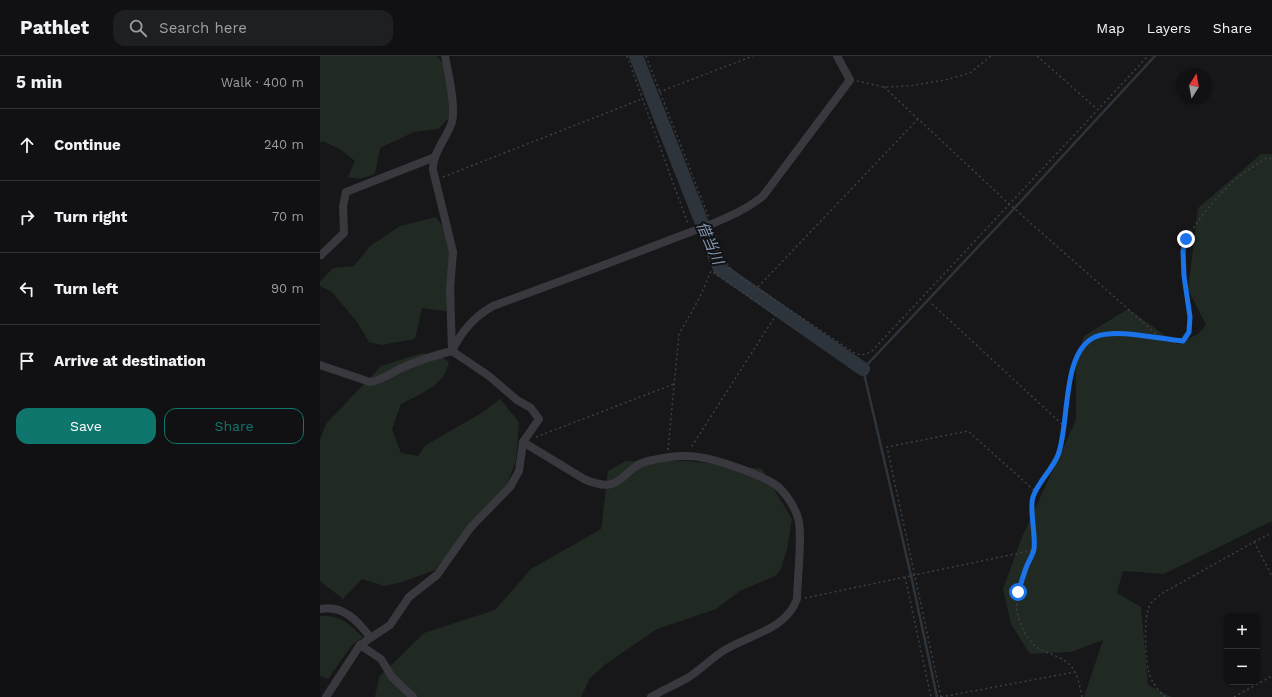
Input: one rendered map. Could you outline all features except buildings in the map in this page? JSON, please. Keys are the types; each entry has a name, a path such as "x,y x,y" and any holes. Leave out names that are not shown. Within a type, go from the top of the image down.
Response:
{"street":[{"path":"445,56 452,97 452,122 432,162 453,252 450,289 452,351"},
{"path":"320,365 370,382 376,381 422,360 452,351 458,338 479,314 493,306 691,232 711,224 755,202 763,196 850,80 837,56"},
{"path":"321,255 344,232 343,206 346,192 435,157"},
{"path":"326,697 360,645 390,625 409,597 437,575 470,527 510,487 519,471 523,442 540,419 531,408 517,400 489,376 452,351"},
{"path":"523,442 594,483 610,485 625,477 642,464 668,458 686,456 699,457 753,473 777,486 795,509 799,519 797,599 794,608 780,621 760,633 724,650 688,677 651,697"},
{"path":"320,610 330,608 344,612 359,622 370,637"},
{"path":"360,645 381,659 392,677 413,697"}],"path":[{"path":"627,56 691,232"},
{"path":"646,56 728,267 733,272 758,287 856,354 862,355 871,352 1008,203 1148,56"},
{"path":"659,92 753,56"},
{"path":"850,80 884,87 909,86 945,80 970,73 991,56"},
{"path":"1037,56 1097,110"},
{"path":"884,87 1008,203 1163,340"},
{"path":"435,180 642,99"},
{"path":"758,287 918,118"},
{"path":"1082,697 1075,672 1070,664 1035,646 1022,627 1018,616 1018,592 1034,550 1033,498 1057,457 1063,440 1069,380 1076,360 1084,346 1094,338 1106,333 1118,333 1163,340 1183,341 1189,332 1190,317 1184,276 1183,251 1186,239 1198,220 1240,176 1266,158 1272,159"},
{"path":"668,458 679,334 700,297 711,271 776,315 686,456"},
{"path":"932,304 1065,427"},
{"path":"523,442 674,384"},
{"path":"1036,492 968,431 887,447 941,697 1075,672"},
{"path":"1164,697 1159,692 1150,675 1145,641 1145,623 1149,605 1161,594 1272,533"},
{"path":"1254,542 1272,576"},
{"path":"797,599 1034,550"},
{"path":"905,577 932,697"},
{"path":"1234,697 1272,676"}],"shaded area":[{"path":"320,56 437,56 448,70 449,118 438,129 414,132 380,148 375,174 360,179 348,177 355,161 341,150 323,141 320,143"},
{"path":"1261,154 1272,154 1272,521 1164,574 1123,571 1117,593 1141,607 1148,685 1172,697 1084,697 1103,640 1071,652 1030,654 1011,624 1003,589 1022,537 1076,420 1076,363 1084,336 1128,309 1177,344 1198,334 1206,325 1188,289 1198,208"},
{"path":"436,217 453,240 455,303 445,311 422,308 415,339 381,345 369,342 357,322 332,292 320,286 320,282 333,268 354,266 370,246 400,226"},
{"path":"422,353 440,356 449,362 447,370 437,383 431,388 401,404 392,429 401,453 418,456 426,445 483,412 500,399 519,422 516,461 502,497 457,550 441,562 435,570 402,582 384,586 362,579 343,599 320,581 320,440 326,424 381,366"},
{"path":"626,461 686,461 762,469 792,519 787,549 781,569 775,576 740,591 716,609 657,629 606,664 590,678 581,697 375,697 379,677 424,633 495,610 531,569 601,529 608,471"},
{"path":"320,616 333,617 344,621 363,637 352,645 328,679 320,676"}],"waterway":[{"name":"借当川","path":"636,56 720,269 863,369"},
{"path":"937,697 912,580 863,369 1155,56"}],"route":[{"path":"1018,592 1034,550 1033,498 1057,457 1063,440 1069,380 1076,360 1084,346 1094,338 1106,333 1118,333 1163,340 1183,341 1189,332 1190,317 1184,276 1183,251 1186,239"}]}
